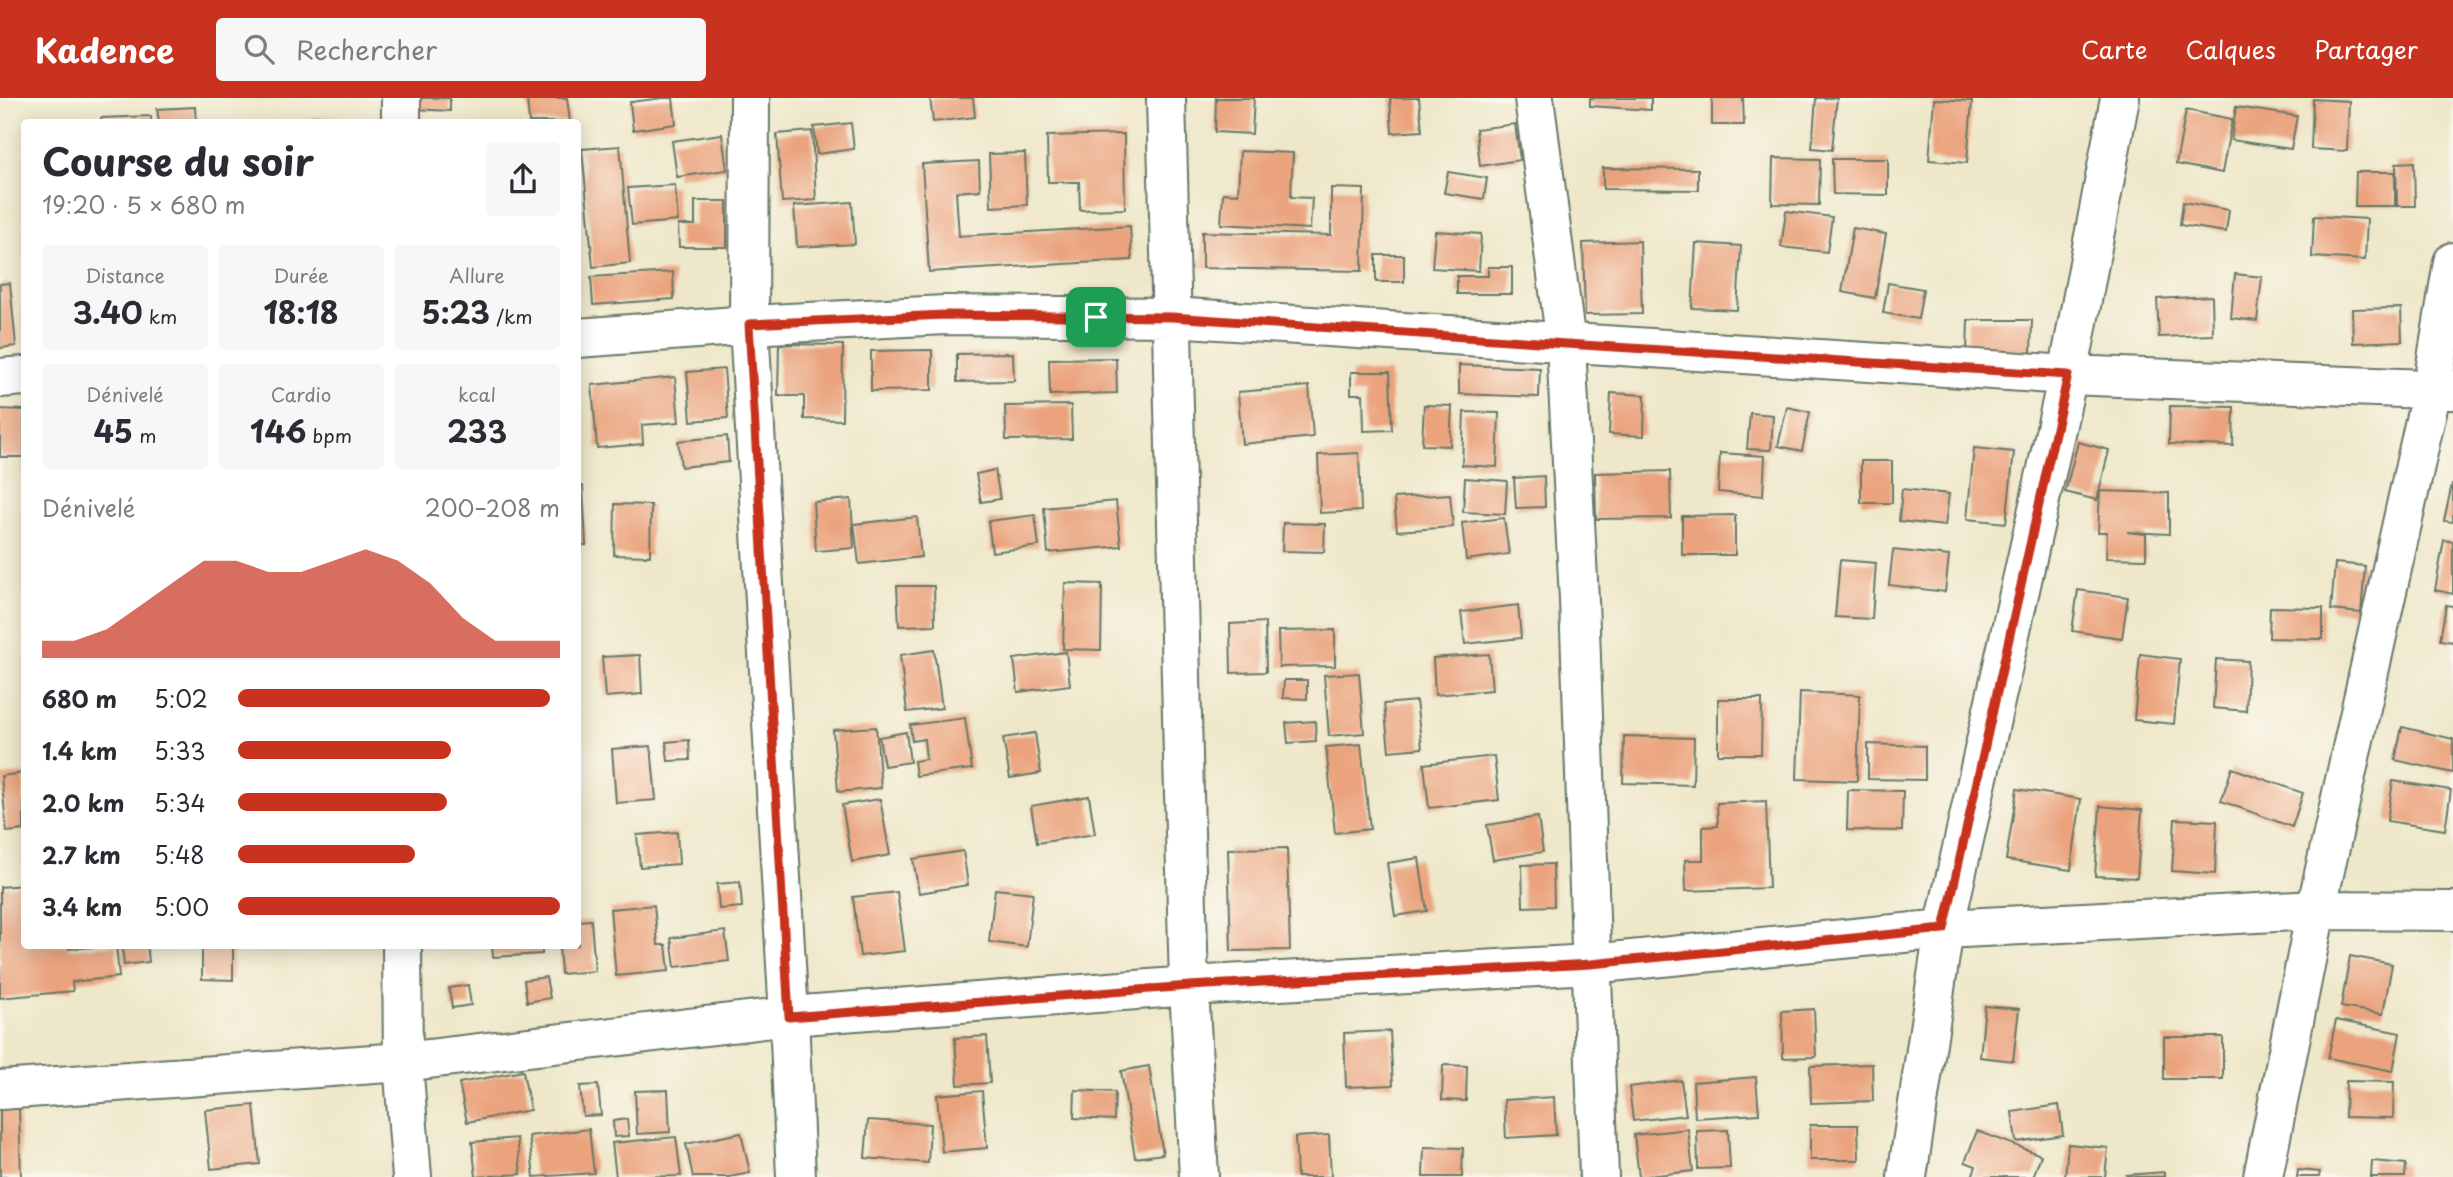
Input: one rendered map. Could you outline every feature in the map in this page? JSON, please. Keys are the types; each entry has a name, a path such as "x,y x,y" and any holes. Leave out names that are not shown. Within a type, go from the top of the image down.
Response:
{"street":[{"path":"401,98 401,119"},
{"path":"750,98 749,324 796,1177"},
{"path":"1166,98 1189,986 1199,1177"},
{"path":"1534,98 1566,344 1579,600 1599,1177"},
{"path":"1907,1177 1944,929 2068,375 2120,98"},
{"path":"2263,1177 2316,910 2442,390 2453,262"},
{"path":"581,338 749,324 945,315 1172,317 2068,375 2442,390"},
{"path":"0,377 21,376"},
{"path":"0,1090 402,1062 789,1017 1189,986 1591,964 1944,929 2316,910 2453,911"},
{"path":"402,949 402,1062 412,1177"}],"building":[{"path":"415,98 450,98 450,111 414,109"},
{"path":"527,98 567,98 570,119 529,119"},
{"path":"673,98 676,124 633,130 630,102"},
{"path":"930,98 973,98 975,117 933,122"},
{"path":"1216,98 1254,98 1252,134 1215,132"},
{"path":"1390,98 1419,98 1422,131 1392,133"},
{"path":"1590,98 1651,98 1651,110 1590,106"},
{"path":"1712,98 1743,98 1744,125 1712,125"},
{"path":"1816,98 1837,98 1832,150 1812,148"},
{"path":"1934,99 1972,101 1967,163 1929,160"},
{"path":"2313,99 2349,101 2347,151 2311,149"},
{"path":"195,107 196,119 159,119 157,109"},
{"path":"2236,107 2297,116 2291,149 2231,140"},
{"path":"2186,110 2232,119 2222,173 2176,164"},
{"path":"151,116 151,119 101,118"},
{"path":"312,117 345,118 345,119"},
{"path":"851,123 854,149 817,154 814,127"},
{"path":"1515,124 1520,160 1480,166 1476,129"},
{"path":"812,131 816,200 782,202 777,134"},
{"path":"722,134 727,170 677,177 672,141"},
{"path":"1124,134 1125,209 1080,210 1079,182 1048,182 1047,136"},
{"path":"620,146 630,263 593,267 582,149"},
{"path":"1240,151 1293,153 1291,197 1312,198 1310,229 1221,224 1223,193 1238,194"},
{"path":"1025,153 1027,205 991,207 989,154"},
{"path":"1773,158 1820,159 1819,205 1772,204"},
{"path":"1832,159 1888,159 1888,195 1833,194"},
{"path":"979,161 980,190 956,192 959,236 1130,226 1132,260 929,272 922,164"},
{"path":"2414,162 2415,206 2397,206 2396,163"},
{"path":"1603,168 1698,169 1698,190 1603,189"},
{"path":"1448,172 1487,178 1484,199 1444,193"},
{"path":"2356,172 2395,172 2395,206 2355,206"},
{"path":"675,185 678,221 632,225 628,188"},
{"path":"1331,188 1364,189 1362,271 1202,268 1202,232 1331,235"},
{"path":"695,201 727,201 727,247 679,247 678,225 695,225"},
{"path":"852,202 855,244 797,247 794,206"},
{"path":"2183,202 2229,210 2226,232 2180,225"},
{"path":"1786,211 1832,217 1827,252 1781,247"},
{"path":"2314,216 2367,219 2365,260 2312,257"},
{"path":"1853,228 1886,234 1875,298 1842,292"},
{"path":"1435,231 1481,234 1479,271 1432,268"},
{"path":"1640,241 1642,314 1585,315 1583,243"},
{"path":"1696,243 1741,246 1737,310 1692,308"},
{"path":"1376,255 1404,255 1404,282 1376,282"},
{"path":"1488,267 1512,267 1512,294 1457,294 1457,276 1488,276"},
{"path":"673,272 674,299 593,305 591,277"},
{"path":"2235,274 2262,277 2257,321 2231,318"},
{"path":"10,283 16,346 0,348 0,284"},
{"path":"1888,283 1923,289 1918,319 1883,313"},
{"path":"2212,296 2213,335 2159,337 2157,299"},
{"path":"2401,308 2402,341 2353,343 2352,309"},
{"path":"1968,320 2032,320 2031,354 1967,354"},
{"path":"779,344 843,345 842,420 804,419 804,396 778,396"},
{"path":"932,350 932,390 871,391 871,351"},
{"path":"1013,353 1014,381 957,382 957,354"},
{"path":"1116,358 1117,393 1050,395 1049,359"},
{"path":"1459,365 1540,368 1539,397 1459,394"},
{"path":"724,369 728,418 691,421 687,372"},
{"path":"1351,372 1390,372 1392,430 1364,431 1363,394 1351,394"},
{"path":"675,377 679,422 642,425 643,444 597,448 592,385"},
{"path":"1309,386 1313,437 1242,444 1238,392"},
{"path":"1611,393 1645,395 1644,436 1609,434"},
{"path":"1071,405 1072,439 1006,440 1005,406"},
{"path":"1424,405 1452,406 1450,446 1422,445"},
{"path":"2170,406 2234,407 2233,446 2169,444"},
{"path":"1787,407 1810,412 1802,451 1778,446"},
{"path":"0,409 21,410 21,457 0,457"},
{"path":"1464,412 1499,413 1497,467 1462,465"},
{"path":"1750,413 1773,415 1771,450 1747,449"},
{"path":"727,436 729,462 681,467 678,441"},
{"path":"2078,442 2109,450 2097,500 2065,492"},
{"path":"1974,448 2014,452 2006,523 1967,519"},
{"path":"1359,453 1361,511 1320,513 1318,455"},
{"path":"1720,453 1765,456 1763,496 1718,492"},
{"path":"1861,461 1892,461 1892,503 1861,503"},
{"path":"995,470 1000,499 981,502 976,474"},
{"path":"1670,471 1671,518 1596,519 1595,473"},
{"path":"1544,476 1545,507 1516,508 1514,478"},
{"path":"1465,478 1507,481 1505,514 1463,512"},
{"path":"2453,484 2453,522 2444,521"},
{"path":"581,486 583,486 586,545 581,545"},
{"path":"1902,489 1949,494 1945,526 1899,521"},
{"path":"2100,491 2169,493 2169,534 2127,532 2146,534 2146,559 2106,558 2107,532 2098,532"},
{"path":"1450,494 1453,527 1397,531 1394,498"},
{"path":"851,499 854,548 816,551 813,502"},
{"path":"1116,501 1121,546 1048,553 1044,508"},
{"path":"615,504 651,505 650,556 614,555"},
{"path":"1035,515 1039,546 992,552 988,521"},
{"path":"1735,515 1735,555 1682,555 1682,516"},
{"path":"917,517 921,557 859,564 854,524"},
{"path":"1504,518 1509,554 1466,560 1462,523"},
{"path":"1283,523 1325,524 1324,552 1282,551"},
{"path":"2444,540 2453,542 2453,594 2435,590"},
{"path":"1893,550 1949,556 1945,592 1889,585"},
{"path":"1840,560 1876,563 1872,619 1835,617"},
{"path":"2335,563 2365,566 2361,613 2331,610"},
{"path":"1065,583 1102,584 1101,650 1063,649"},
{"path":"897,586 934,586 935,625 899,626"},
{"path":"2078,590 2128,597 2122,638 2072,631"},
{"path":"1518,605 1521,638 1465,644 1461,612"},
{"path":"2446,605 2453,606 2453,642 2440,640"},
{"path":"2270,607 2323,608 2323,639 2269,638"},
{"path":"1265,622 1266,672 1231,673 1230,624"},
{"path":"1335,630 1335,666 1279,667 1278,631"},
{"path":"934,650 942,708 907,712 900,655"},
{"path":"1066,652 1070,685 1018,692 1014,659"},
{"path":"1489,654 1492,690 1435,695 1433,658"},
{"path":"2140,654 2180,659 2174,724 2134,720"},
{"path":"640,655 642,694 605,697 602,657"},
{"path":"2216,659 2248,661 2246,711 2213,708"},
{"path":"1359,673 1364,733 1329,736 1324,675"},
{"path":"1284,680 1307,680 1307,699 1283,698"},
{"path":"1800,692 1860,695 1857,781 1797,779"},
{"path":"1718,699 1762,699 1761,754 1718,754"},
{"path":"1416,701 1422,748 1389,751 1384,704"},
{"path":"965,718 972,769 916,776 914,761 926,759 924,739 912,741 910,725"},
{"path":"1315,721 1316,741 1288,743 1286,723"},
{"path":"876,727 881,788 838,792 833,730"},
{"path":"2402,727 2453,739 2453,773 2395,760"},
{"path":"906,732 910,762 884,766 879,737"},
{"path":"1035,733 1041,773 1010,778 1003,738"},
{"path":"1624,736 1694,738 1693,785 1623,783"},
{"path":"689,740 690,760 668,761 666,742"},
{"path":"1361,744 1370,829 1335,833 1326,747"},
{"path":"1868,744 1925,746 1925,780 1868,779"},
{"path":"651,746 656,800 616,803 612,749"},
{"path":"1494,756 1499,800 1429,808 1424,764"},
{"path":"2232,768 2303,793 2292,827 2221,801"},
{"path":"21,773 21,830 7,832 1,776"},
{"path":"2393,781 2451,790 2445,830 2387,821"},
{"path":"2017,789 2081,799 2071,870 2006,860"},
{"path":"1848,790 1903,791 1902,831 1847,830"},
{"path":"1089,796 1095,834 1037,843 1031,806"},
{"path":"880,799 890,855 852,862 842,805"},
{"path":"1766,801 1769,888 1686,891 1685,860 1703,860 1703,827 1718,826 1717,803"},
{"path":"2100,806 2142,810 2137,878 2095,876"},
{"path":"1538,817 1543,852 1493,860 1487,825"},
{"path":"2175,819 2217,821 2215,874 2172,871"},
{"path":"677,832 679,864 640,867 637,835"},
{"path":"1287,848 1290,950 1231,951 1228,849"},
{"path":"963,851 968,885 919,893 913,859"},
{"path":"1419,858 1427,911 1395,916 1387,863"},
{"path":"1553,864 1554,906 1523,907 1522,865"},
{"path":"740,882 742,907 719,909 717,884"},
{"path":"21,885 21,949 116,949 119,977 72,982 73,991 0,998 0,887"},
{"path":"995,889 1033,893 1027,947 989,942"},
{"path":"897,892 905,951 860,956 853,897"},
{"path":"654,905 658,945 666,945 669,971 616,976 610,909"},
{"path":"591,920 595,971 561,974 559,949 581,949 581,921"},
{"path":"725,931 729,961 675,967 671,938"},
{"path":"122,949 147,949 149,962 124,965"},
{"path":"202,949 233,949 233,980 202,979"},
{"path":"492,949 542,949 542,954 493,957"},
{"path":"2350,956 2392,964 2383,1014 2341,1007"},
{"path":"546,977 550,998 527,1002 524,980"},
{"path":"468,985 471,1005 452,1008 449,988"},
{"path":"1985,1006 2019,1009 2013,1061 1980,1057"},
{"path":"1814,1009 1816,1057 1783,1058 1782,1011"},
{"path":"2336,1020 2400,1033 2393,1071 2328,1058"},
{"path":"1390,1031 1393,1085 1346,1087 1344,1033"},
{"path":"987,1036 990,1083 958,1085 955,1038"},
{"path":"2164,1037 2223,1037 2223,1079 2164,1079"},
{"path":"1872,1064 1873,1101 1811,1103 1810,1066"},
{"path":"1443,1065 1467,1066 1466,1101 1442,1100"},
{"path":"1149,1066 1163,1154 1135,1158 1121,1071"},
{"path":"523,1071 530,1110 467,1122 459,1083"},
{"path":"1756,1077 1759,1114 1695,1118 1693,1082"},
{"path":"1681,1080 1686,1115 1633,1121 1629,1087"},
{"path":"2346,1081 2394,1082 2393,1118 2345,1117"},
{"path":"598,1085 601,1115 583,1116 580,1086"},
{"path":"668,1090 670,1132 637,1134 635,1091"},
{"path":"1075,1090 1115,1092 1114,1120 1074,1118"},
{"path":"982,1091 987,1148 942,1152 937,1095"},
{"path":"1554,1097 1556,1135 1506,1138 1504,1100"},
{"path":"254,1105 260,1164 211,1169 205,1110"},
{"path":"2059,1105 2063,1135 2016,1142 2012,1112"},
{"path":"19,1108 21,1177 0,1177 0,1109"},
{"path":"627,1119 629,1136 614,1137 613,1121"},
{"path":"868,1120 930,1124 928,1163 865,1158"},
{"path":"1810,1125 1858,1125 1859,1160 1810,1160"},
{"path":"589,1129 594,1173 534,1177 529,1136"},
{"path":"1688,1129 1693,1171 1639,1177 1634,1135"},
{"path":"1728,1130 1730,1168 1698,1169 1697,1131"},
{"path":"1977,1131 2041,1155 2033,1177 1972,1177 1976,1166 1965,1162"},
{"path":"741,1133 750,1173 729,1177 693,1177 686,1144"},
{"path":"1329,1135 1331,1177 1297,1177 1295,1137"},
{"path":"676,1137 681,1176 616,1177 612,1143"},
{"path":"517,1138 521,1174 476,1177 472,1142"},
{"path":"2068,1144 2108,1148 2105,1177 2065,1177"},
{"path":"1424,1147 1463,1148 1462,1177 1423,1177"},
{"path":"2372,1161 2406,1164 2405,1177 2371,1177"},
{"path":"2298,1170 2320,1172 2319,1177 2297,1177"},
{"path":"2164,1172 2164,1177 2127,1175"}],"route":[{"path":"945,315 1096,317 1172,317 2068,375 1944,929 1591,964 1189,986 789,1017 749,324 945,315"}]}
